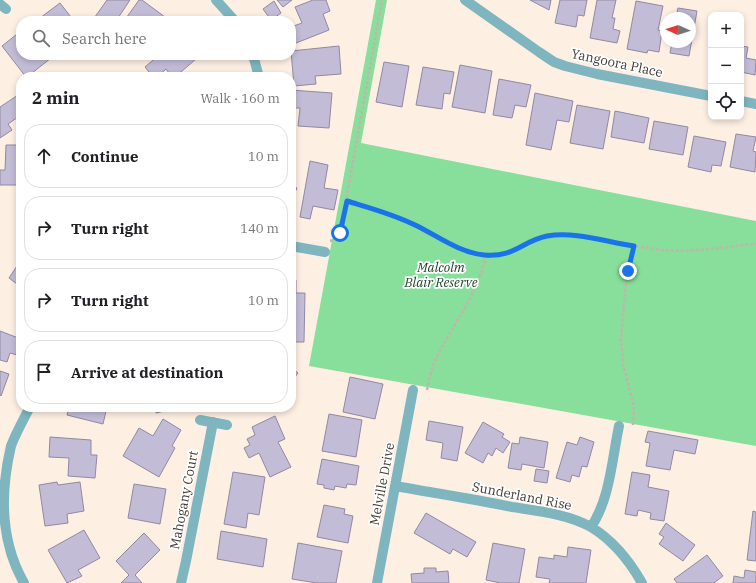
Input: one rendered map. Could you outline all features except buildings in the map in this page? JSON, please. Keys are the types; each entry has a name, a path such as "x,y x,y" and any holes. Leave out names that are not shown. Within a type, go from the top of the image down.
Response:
{"street":[{"path":"216,0 230,16"},
{"name":"Yangoora Place","path":"465,0 554,62 597,74 708,95"},
{"path":"254,60 258,72"},
{"path":"744,102 756,104"},
{"path":"296,247 325,252"},
{"name":"Melville Drive","path":"377,583 413,390"},
{"path":"24,583 12,558 7,543 2,517 1,496 6,462 12,445 28,412"},
{"path":"200,420 226,424"},
{"name":"Mahogany Court","path":"181,583 213,422"},
{"path":"591,527 598,516 605,499 618,426"},
{"name":"Sunderland Rise","path":"395,486 559,516 582,523 591,527 608,539 624,555 642,583"}],"path":[{"path":"326,241 334,241 339,237 347,201 382,0"},
{"path":"347,201 384,212 410,223 465,251 486,255 510,253 536,239 554,235 590,238 663,250 684,251 756,244"},
{"path":"633,425 634,407 623,364 621,339 626,281 634,246"},
{"path":"427,390 432,370 438,356 474,293 481,275 486,255"}],"green space":[{"name":"Malcolm Blair Reserve","path":"376,0 387,0 361,143 756,221 756,446 309,366"}],"route":[{"path":"340,233 347,201 400,218 454,246 474,254 495,255 510,253 536,239 560,235 590,238 634,246 628,271"}]}
